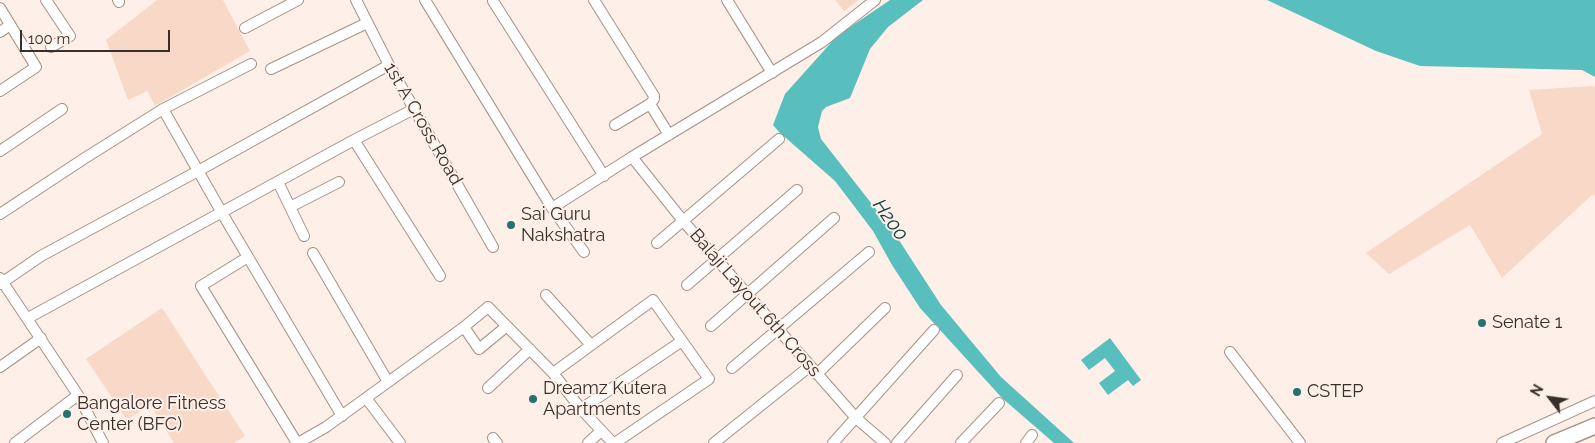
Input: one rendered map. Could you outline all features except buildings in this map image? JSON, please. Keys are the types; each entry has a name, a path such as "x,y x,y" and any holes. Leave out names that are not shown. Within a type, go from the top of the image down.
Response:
{"highway":[{"path":"1554,443 1595,426"}],"street":[{"path":"46,0 70,36 51,47"},
{"path":"245,28 298,0"},
{"name":"1st A Cross Road","path":"356,0 389,65 493,247"},
{"path":"425,0 552,208 584,252"},
{"path":"493,0 604,176"},
{"path":"594,0 654,96 650,104 615,125"},
{"path":"727,0 772,72"},
{"path":"552,208 822,42 875,0"},
{"path":"0,8 36,67 0,91"},
{"path":"271,69 367,23"},
{"path":"0,32 10,25"},
{"path":"0,214 163,109 251,64"},
{"path":"103,443 78,395 28,318 1,281 41,256 389,65"},
{"path":"650,104 669,135"},
{"path":"0,151 62,109"},
{"path":"163,109 342,416"},
{"path":"28,318 414,109"},
{"path":"658,243 779,139"},
{"path":"354,140 440,276"},
{"name":"Balaji Layout 6th Cross","path":"632,158 684,222 856,418 885,443"},
{"path":"278,182 304,236"},
{"path":"290,207 339,182"},
{"path":"688,286 716,259 797,190"},
{"path":"711,326 834,218"},
{"path":"732,368 869,252"},
{"path":"313,253 388,382"},
{"path":"248,257 201,286 298,443 326,428 464,327 488,307 553,373 581,409 614,443 709,379 653,300 553,373"},
{"path":"546,295 591,346"},
{"path":"714,443 814,370 885,308"},
{"path":"464,327 479,348 507,326"},
{"path":"833,443 934,330"},
{"path":"0,367 40,338"},
{"path":"581,409 682,341"},
{"path":"488,388 530,349"},
{"path":"1230,352 1300,443"},
{"path":"897,443 958,375"},
{"path":"15,443 78,395"},
{"path":"366,398 400,443"},
{"path":"1502,443 1595,401"},
{"path":"961,443 999,403"},
{"path":"588,443 601,431"}],"shaded area":[{"path":"157,0 223,0 250,51 155,106 147,91 128,100 106,40"},
{"path":"835,0 859,0 844,11"},
{"path":"1595,87 1595,196 1593,194 1502,278 1470,225 1389,274 1366,253 1542,134 1529,90"},
{"path":"162,308 245,436 234,443 174,443 150,405 127,420 86,359"}],"water":[{"path":"890,0 923,0 888,27 870,49 850,98 826,107 822,111 818,127 821,139 893,231 941,305 1001,377 1074,443 1054,443 1002,398 920,308 873,231 835,181 773,125 785,94 837,36"},
{"path":"1267,0 1595,0 1595,77 1582,70 1420,66 1376,51"},
{"path":"1110,338 1141,380 1133,386 1128,380 1108,395 1099,383 1115,371 1105,358 1089,370 1081,360"}],"place":[{"name":"Sai Guru Nakshatra","path":"511,225"},
{"name":"Senate 1","path":"1482,323"},
{"name":"CSTEP","path":"1297,392"},
{"name":"Dreamz Kutera Apartments","path":"533,399"},
{"name":"Bangalore Fitness Center (BFC)","path":"67,414"}],"water label":[{"name":"H200","path":"890,220"}]}
